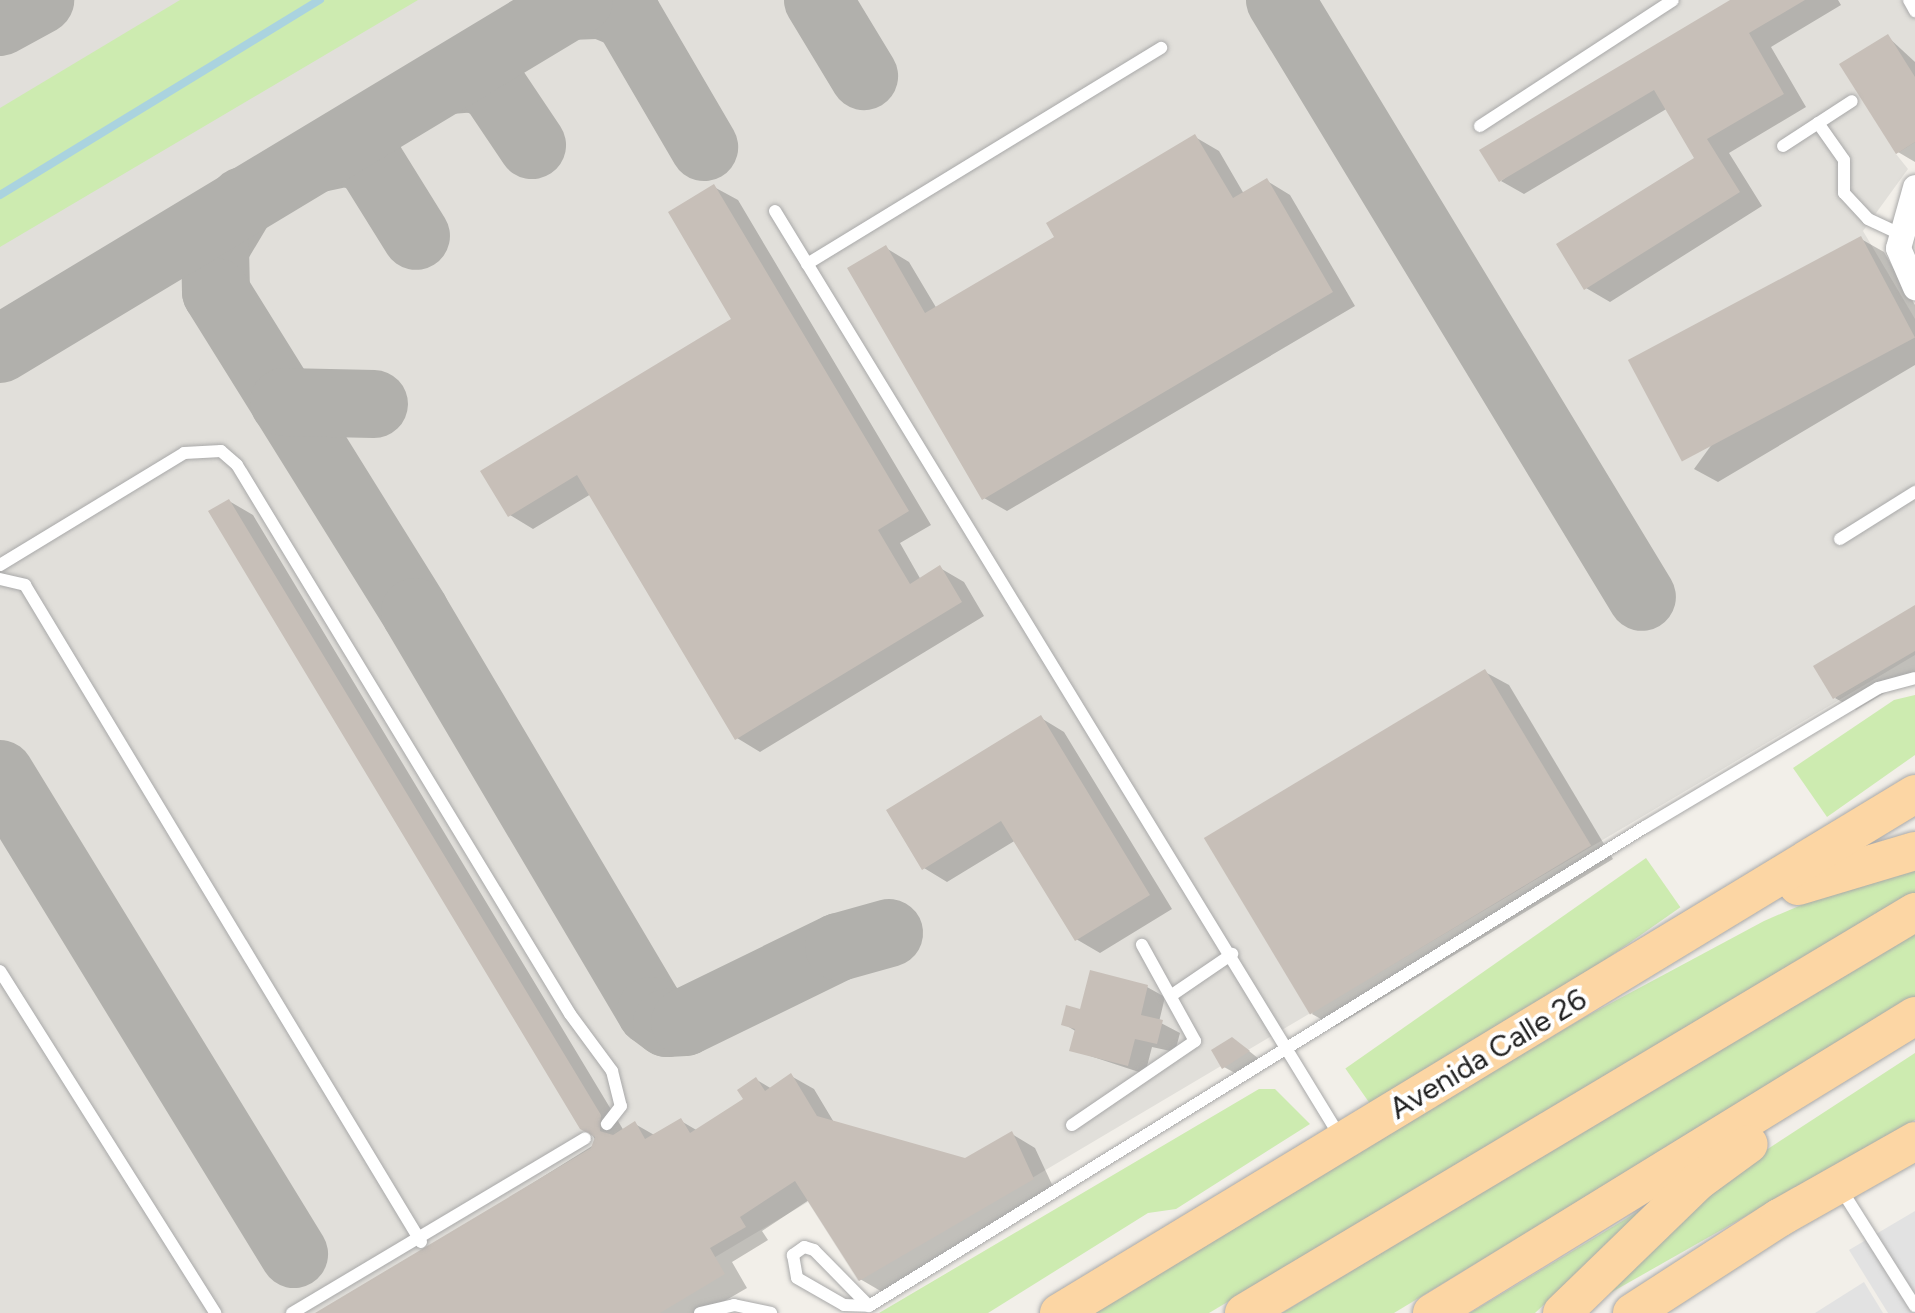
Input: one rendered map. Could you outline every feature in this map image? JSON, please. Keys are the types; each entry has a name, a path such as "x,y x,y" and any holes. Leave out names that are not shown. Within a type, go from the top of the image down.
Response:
{"main road":[{"name":"Avenida Calle 26","path":"1059,1313 1915,794"},
{"path":"1668,947 1820,876 1915,851"},
{"path":"1244,1313 1915,912"},
{"path":"1432,1313 1915,1016"},
{"path":"1562,1313 1714,1167 1832,1092 1915,1028"},
{"path":"1632,1313 1838,1184 1898,1162 1915,1141"},
{"path":"1593,1313 1673,1266 1779,1218"}],"street":[{"path":"1915,187 1898,232 1900,259 1915,287"}],"lane":[{"path":"1480,126 1673,0"},
{"path":"1909,0 1915,11"},
{"path":"807,264 1161,48"},
{"path":"1782,146 1852,101"},
{"path":"1818,123 1844,160 1844,194 1868,219 1898,232"},
{"path":"775,212 1232,954 1342,1141"},
{"path":"0,565 184,454 221,451 237,465 570,1014 612,1070 621,1106 607,1124"},
{"path":"1840,538 1915,492"},
{"path":"0,579 25,585 420,1242"},
{"path":"869,1306 814,1250 804,1247 793,1256 797,1278 844,1305 869,1306 1290,1051 1678,808 1878,688 1915,678"},
{"path":"1072,1125 1192,1047 1196,1034 1142,945"},
{"path":"1172,995 1232,954"},
{"path":"0,971 215,1313"},
{"path":"292,1313 420,1242 585,1138"},
{"path":"1838,1184 1915,1306"},
{"path":"700,1313 734,1306 772,1313"}],"shaded area":[{"path":"0,0 1915,0 1915,142 1896,154 1908,169 1863,231 1915,319 1915,655 858,1281 808,1202 621,1313 0,1313"},
{"path":"1915,1211 1915,1313 1888,1313 1849,1250"},
{"path":"1864,1282 1883,1313 1815,1313"}],"green space":[{"path":"180,0 418,0 0,247 0,108"},
{"path":"1915,695 1915,755 1827,817 1793,768 1894,700"},
{"path":"1646,858 1680,907 1380,1118 1345,1069"},
{"path":"1915,867 1915,894 1209,1313 1082,1313 1585,1017 1764,921 1864,878"},
{"path":"1915,930 1915,998 1394,1313 1282,1313"},
{"path":"1915,1053 1915,1120 1605,1296 1717,1182"},
{"path":"1259,1089 1275,1089 1310,1124 1176,1209 1148,1213 988,1313 879,1313"},
{"path":"1657,1200 1535,1313 1470,1313"}],"building":[{"path":"1730,0 1805,0 1749,33 1784,94 1707,139 1740,192 1584,290 1556,244 1694,158 1654,90 1499,182 1479,150"},
{"path":"1888,34 1915,77 1915,142 1896,154 1839,64"},
{"path":"1195,134 1233,198 1267,178 1333,292 982,500 847,268 886,245 925,313 1054,237 1046,223"},
{"path":"714,184 909,511 878,530 910,584 940,565 962,602 735,740 577,475 508,517 480,471 731,319 668,212"},
{"path":"1861,236 1915,338 1682,461 1628,360"},
{"path":"229,499 601,1115 600,1131 613,1135 635,1121 645,1139 681,1118 690,1133 743,1099 737,1090 756,1077 765,1091 791,1073 817,1116 965,1158 1012,1131 1034,1179 859,1281 795,1181 740,1217 746,1227 710,1248 725,1274 660,1313 315,1313 591,1148 595,1137 580,1129 208,511"},
{"path":"1915,605 1915,651 1833,699 1813,666"},
{"path":"1485,669 1591,846 1310,1015 1204,838"},
{"path":"1041,715 1150,895 1075,941 1001,821 922,870 886,810"},
{"path":"1090,970 1148,985 1141,1015 1163,1020 1157,1044 1135,1039 1128,1066 1069,1051 1075,1029 1061,1025 1066,1005 1080,1009"},
{"path":"1232,1037 1250,1051 1222,1069 1211,1050"}],"waterway":[{"path":"0,195 320,0"}],"taxiway":[{"path":"0,22 40,0"},
{"path":"0,349 579,0"},
{"path":"818,0 864,76"},
{"path":"1280,0 1642,597"},
{"path":"569,6 602,5 627,15 704,147"},
{"path":"452,80 474,78 493,87 532,145"},
{"path":"320,158 349,152 370,162 416,236"},
{"path":"243,201 215,248 216,292 415,612 651,1011 667,1023 685,1022 839,947 889,933"},
{"path":"284,402 374,404"},
{"path":"0,774 294,1254"}]}
